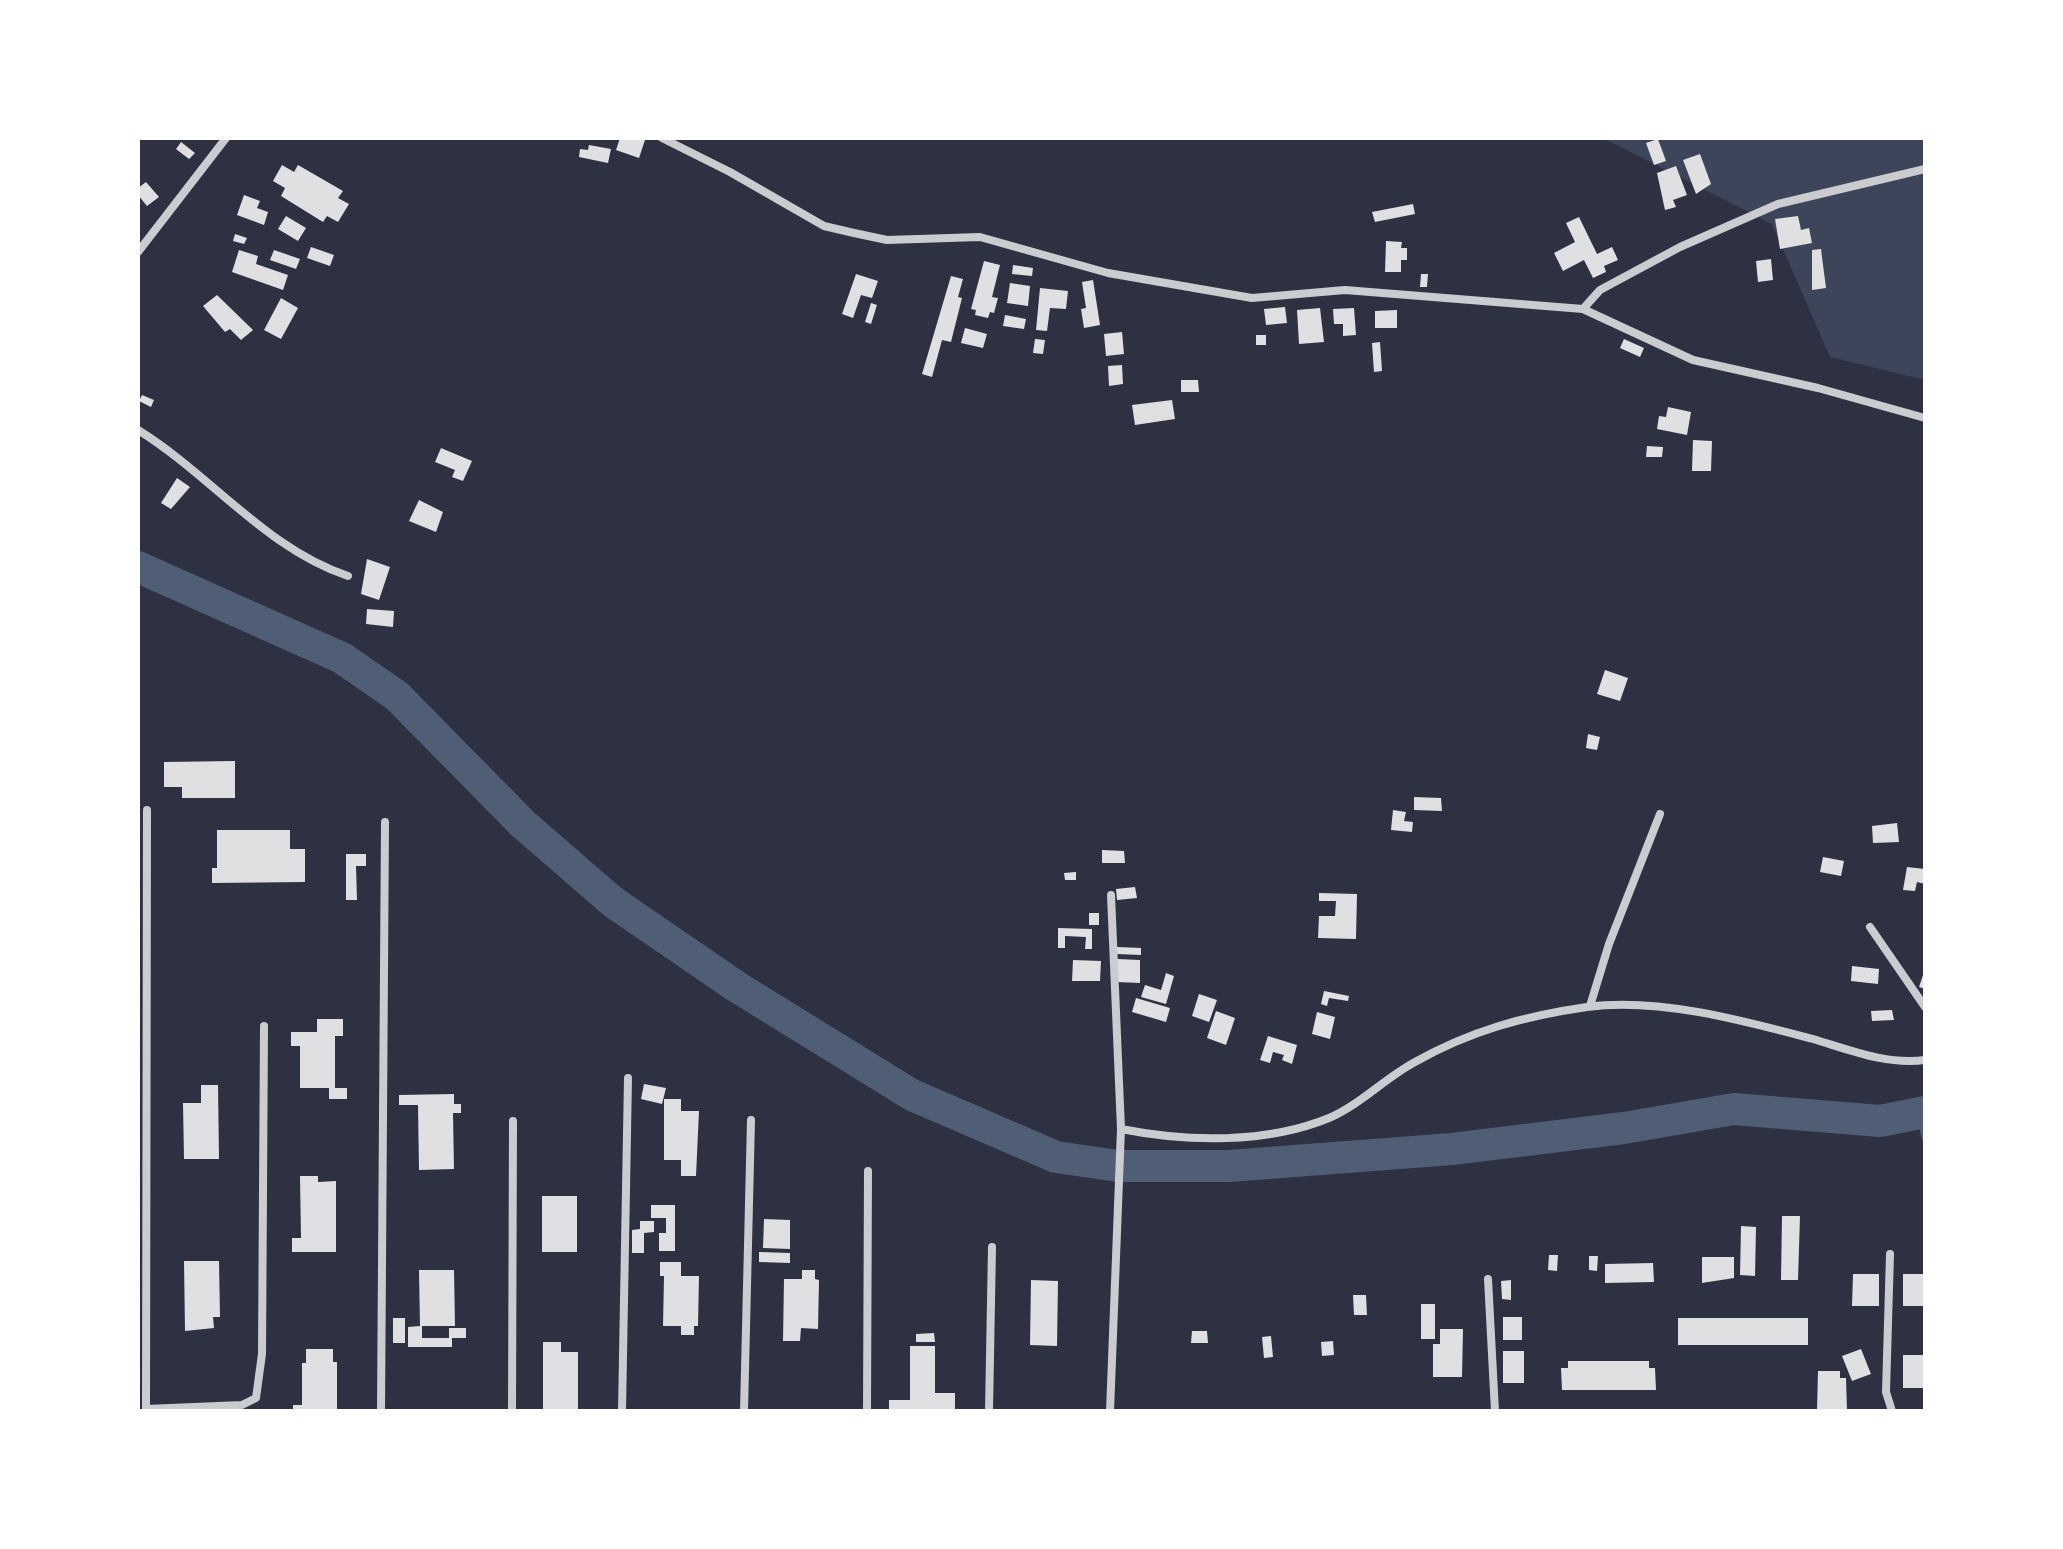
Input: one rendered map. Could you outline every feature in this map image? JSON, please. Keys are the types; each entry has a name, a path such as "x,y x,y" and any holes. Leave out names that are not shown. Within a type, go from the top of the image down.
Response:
{"street":[{"path":"138,252 226,138"},
{"path":"662,138 824,226 887,240 980,237 1108,273 1252,298 1345,290 1583,309 1693,360 1818,388 1925,418"},
{"path":"1583,309 1600,290 1680,247 1778,204 1925,169"},
{"path":"138,430 171,451 276,540 327,569 348,576"},
{"path":"147,810 146,1410 242,1405 256,1398 259,1389 262,1354 264,1026"},
{"path":"1590,1006 1609,944 1660,814"},
{"path":"381,1411 385,822"},
{"path":"1110,1411 1121,1129 1111,895"},
{"path":"1870,927 1925,1007"},
{"path":"1121,1129 1163,1138 1214,1138 1275,1132 1304,1125 1351,1107 1414,1062 1458,1038 1518,1018 1590,1006 1667,1008 1785,1032 1883,1060 1925,1060"},
{"path":"622,1411 628,1078"},
{"path":"744,1411 751,1120"},
{"path":"512,1411 513,1121"},
{"path":"867,1411 868,1171"},
{"path":"989,1411 992,1247"},
{"path":"1890,1254 1886,1392 1892,1411"},
{"path":"1488,1279 1495,1411"}],"shaded area":[{"path":"1603,138 1925,138 1925,380 1830,357 1772,224"}],"building":[{"path":"620,138 645,140 639,158 616,150"},
{"path":"1658,139 1666,161 1654,165 1646,143"},
{"path":"181,142 195,153 189,159 176,149"},
{"path":"589,145 611,149 608,163 579,157 580,149 588,150"},
{"path":"1700,154 1711,184 1696,194 1683,160"},
{"path":"282,165 294,172 298,165 343,191 338,198 349,204 338,222 327,216 323,222 281,196 285,188 273,181"},
{"path":"1676,166 1687,195 1673,200 1676,207 1665,210 1657,173"},
{"path":"146,182 159,197 147,206 138,195 138,188"},
{"path":"244,195 260,201 257,208 268,212 264,225 237,215"},
{"path":"1413,204 1415,214 1375,222 1372,212"},
{"path":"286,216 306,228 298,241 278,229"},
{"path":"1798,216 1801,230 1809,228 1812,243 1780,249 1775,219"},
{"path":"1579,217 1597,254 1612,247 1618,260 1604,266 1606,272 1593,278 1584,260 1563,271 1554,253 1575,242 1566,223"},
{"path":"235,234 247,238 244,244 233,241"},
{"path":"1386,241 1402,242 1401,248 1407,248 1407,260 1401,260 1401,272 1385,272"},
{"path":"311,247 334,255 330,266 307,258"},
{"path":"1821,249 1826,288 1812,290 1812,250"},
{"path":"239,250 258,256 256,264 288,275 283,290 232,272"},
{"path":"274,250 300,259 296,269 270,260"},
{"path":"1771,259 1773,280 1758,282 1756,261"},
{"path":"984,261 1000,265 992,297 998,298 994,313 990,312 988,318 975,315 976,310 971,309"},
{"path":"1013,265 1033,268 1032,276 1012,274"},
{"path":"856,274 878,281 872,298 861,295 853,318 842,314"},
{"path":"1421,274 1428,274 1427,287 1420,287"},
{"path":"951,276 963,279 958,297 962,298 951,342 942,340 932,377 922,374"},
{"path":"1093,280 1100,325 1084,328 1081,309 1086,308 1082,282"},
{"path":"1010,283 1030,286 1028,306 1007,303"},
{"path":"1040,288 1068,291 1066,309 1050,308 1047,331 1036,330"},
{"path":"217,295 253,330 241,340 230,329 225,332 203,306"},
{"path":"281,298 298,308 281,339 264,330"},
{"path":"871,303 877,305 871,324 865,322"},
{"path":"1285,307 1287,323 1266,325 1264,309"},
{"path":"1320,308 1324,342 1299,344 1297,310"},
{"path":"1354,308 1356,335 1343,336 1343,324 1334,324 1333,309"},
{"path":"1397,310 1397,328 1375,328 1375,311"},
{"path":"1005,315 1026,319 1024,329 1003,326"},
{"path":"965,328 987,334 983,348 961,343"},
{"path":"1122,332 1124,354 1106,356 1104,334"},
{"path":"1256,335 1266,335 1266,345 1256,345"},
{"path":"1035,339 1045,340 1043,354 1033,353"},
{"path":"1624,339 1644,348 1640,357 1620,348"},
{"path":"1380,342 1382,371 1374,372 1372,343"},
{"path":"1122,365 1123,384 1109,386 1108,366"},
{"path":"1181,380 1198,380 1199,392 1181,392"},
{"path":"142,395 154,400 151,407 139,401"},
{"path":"1172,400 1175,419 1135,425 1132,405"},
{"path":"1668,407 1691,412 1687,435 1657,429 1659,416 1666,417"},
{"path":"1693,440 1712,441 1711,471 1692,471"},
{"path":"1647,446 1663,447 1662,457 1646,457"},
{"path":"441,448 472,461 463,481 452,477 455,470 435,462"},
{"path":"177,478 190,487 171,509 161,503"},
{"path":"419,500 443,512 436,532 409,521"},
{"path":"367,559 390,567 379,600 361,594"},
{"path":"367,609 394,611 393,627 366,624"},
{"path":"1605,670 1628,678 1620,701 1597,694"},
{"path":"1588,734 1600,737 1597,750 1586,748"},
{"path":"235,761 235,798 182,798 182,787 164,787 164,762"},
{"path":"1414,797 1441,798 1442,811 1414,810"},
{"path":"1393,810 1406,812 1404,821 1413,822 1412,832 1391,830"},
{"path":"1897,823 1899,842 1873,843 1872,826"},
{"path":"217,830 290,830 290,849 305,849 305,882 212,883 212,868 217,868"},
{"path":"1102,850 1124,851 1125,863 1102,863"},
{"path":"346,854 366,854 366,866 356,866 357,900 346,900"},
{"path":"1823,857 1844,861 1841,876 1820,872"},
{"path":"1907,867 1925,869 1925,884 1917,882 1915,891 1903,890"},
{"path":"1076,872 1076,880 1065,880 1064,873"},
{"path":"1135,887 1137,898 1117,900 1116,889"},
{"path":"1319,893 1357,894 1356,939 1318,938 1319,916 1335,916 1336,901 1319,901"},
{"path":"1089,913 1099,913 1099,925 1089,925"},
{"path":"1058,928 1092,929 1092,949 1085,949 1086,937 1065,936 1065,948 1058,948"},
{"path":"1117,947 1141,948 1141,955 1117,954"},
{"path":"1117,959 1140,960 1140,983 1117,982"},
{"path":"1073,960 1101,961 1100,981 1072,981"},
{"path":"1852,966 1879,969 1878,984 1851,981"},
{"path":"1925,969 1925,989 1919,987"},
{"path":"1166,973 1174,976 1166,1004 1141,997 1145,985 1161,990"},
{"path":"1324,991 1349,996 1348,1001 1329,998 1327,1006 1321,1004"},
{"path":"1199,994 1217,1000 1209,1022 1192,1016"},
{"path":"1136,998 1170,1008 1166,1022 1132,1012"},
{"path":"1892,1010 1894,1020 1872,1021 1871,1011"},
{"path":"1216,1011 1235,1018 1226,1045 1207,1038"},
{"path":"1317,1012 1335,1017 1330,1039 1312,1034"},
{"path":"317,1019 343,1019 343,1036 335,1036 335,1088 347,1088 347,1099 329,1099 329,1088 300,1088 300,1046 291,1046 291,1032 317,1032"},
{"path":"1268,1036 1297,1045 1292,1064 1282,1060 1284,1055 1273,1052 1270,1063 1260,1060"},
{"path":"644,1084 666,1088 662,1104 641,1099"},
{"path":"201,1085 218,1085 219,1159 184,1159 183,1103 201,1103"},
{"path":"454,1094 454,1104 461,1104 461,1113 453,1113 454,1169 419,1170 418,1105 399,1105 399,1095"},
{"path":"664,1099 681,1099 681,1111 699,1111 696,1176 681,1176 681,1160 664,1160"},
{"path":"300,1176 318,1176 318,1182 336,1181 336,1252 292,1252 292,1238 301,1238"},
{"path":"542,1196 577,1196 577,1252 542,1252"},
{"path":"651,1205 675,1205 675,1251 659,1251 659,1233 666,1233 666,1218 651,1218"},
{"path":"1782,1216 1800,1216 1798,1280 1781,1280"},
{"path":"764,1219 790,1220 790,1249 763,1248"},
{"path":"640,1221 654,1221 654,1232 644,1233 644,1253 632,1253 632,1230 640,1229"},
{"path":"1741,1226 1756,1227 1755,1276 1740,1275"},
{"path":"759,1252 790,1253 790,1263 759,1262"},
{"path":"1549,1255 1558,1255 1557,1271 1548,1270"},
{"path":"1589,1256 1598,1256 1597,1271 1589,1270"},
{"path":"1702,1257 1734,1257 1734,1278 1702,1283"},
{"path":"184,1261 219,1261 220,1317 213,1317 214,1328 185,1331"},
{"path":"660,1262 681,1262 681,1276 699,1276 698,1326 694,1326 694,1335 681,1335 681,1326 663,1326 664,1276 660,1276"},
{"path":"1653,1263 1654,1282 1605,1283 1605,1264"},
{"path":"419,1270 454,1270 455,1326 422,1326 422,1338 449,1338 449,1328 466,1328 466,1338 452,1338 452,1347 408,1347 408,1327 420,1326"},
{"path":"802,1270 815,1270 815,1279 819,1280 818,1329 801,1328 800,1341 783,1341 784,1279 802,1279"},
{"path":"1853,1274 1879,1274 1879,1306 1852,1306"},
{"path":"1903,1274 1925,1274 1925,1306 1903,1306"},
{"path":"1031,1280 1058,1281 1057,1346 1030,1345"},
{"path":"1511,1280 1511,1300 1502,1299 1501,1281"},
{"path":"1353,1295 1366,1295 1367,1315 1354,1315"},
{"path":"1421,1304 1435,1304 1435,1339 1421,1339"},
{"path":"1503,1317 1522,1317 1522,1340 1503,1340"},
{"path":"393,1318 405,1318 405,1343 393,1343"},
{"path":"1678,1318 1808,1318 1808,1345 1678,1345"},
{"path":"1440,1329 1463,1329 1462,1377 1433,1377 1433,1344 1440,1344"},
{"path":"1192,1331 1207,1331 1208,1343 1191,1343"},
{"path":"934,1333 935,1342 916,1342 916,1334"},
{"path":"1271,1336 1273,1357 1264,1358 1262,1337"},
{"path":"1333,1341 1334,1355 1322,1356 1321,1342"},
{"path":"543,1342 561,1342 561,1352 578,1352 578,1409 543,1411"},
{"path":"910,1346 935,1346 935,1393 955,1393 955,1411 889,1411 889,1400 910,1400"},
{"path":"306,1349 333,1349 333,1362 337,1362 337,1411 293,1411 293,1405 302,1405 302,1363 306,1363"},
{"path":"1861,1349 1871,1374 1852,1381 1842,1356"},
{"path":"1503,1351 1524,1351 1524,1383 1503,1383"},
{"path":"1903,1355 1925,1355 1925,1388 1903,1388"},
{"path":"1568,1361 1649,1361 1649,1368 1655,1368 1656,1390 1562,1390 1561,1368 1568,1368"},
{"path":"1818,1371 1840,1371 1840,1378 1846,1378 1847,1411 1817,1411"}],"waterway":[{"path":"138,567 342,658 397,696 523,824 613,902 737,987 912,1095 1056,1157 1118,1166 1229,1166 1452,1149 1624,1128 1734,1109 1880,1121 1925,1112"},
{"path":"1918,1113 1925,1141"}]}
